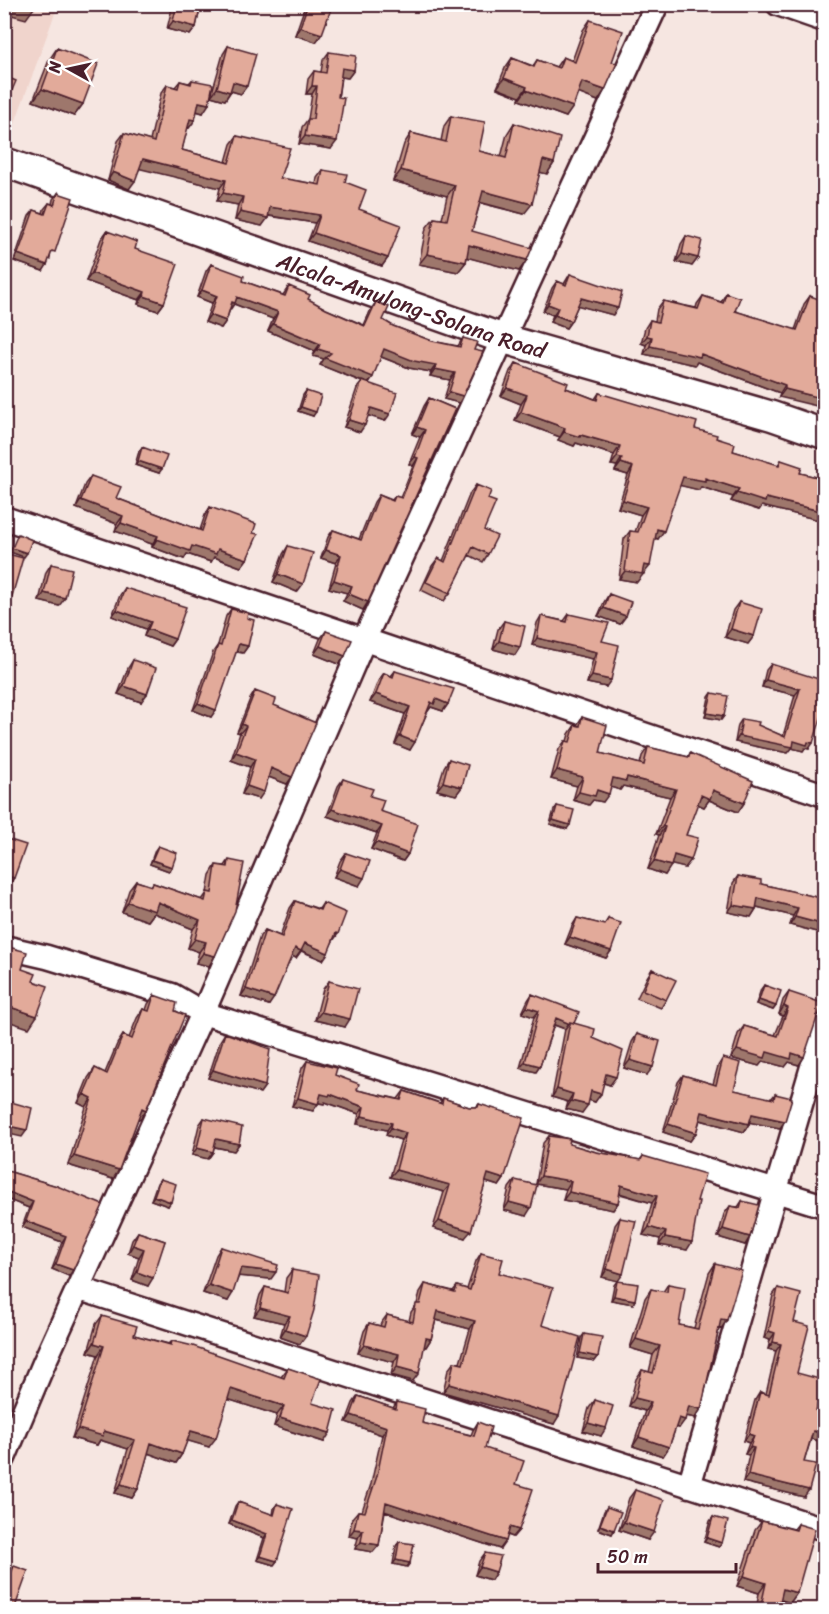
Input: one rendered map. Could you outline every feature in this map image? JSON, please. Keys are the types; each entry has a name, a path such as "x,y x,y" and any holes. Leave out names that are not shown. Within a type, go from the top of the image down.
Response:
{"main road":[{"name":"Alcala-Amulong-Solana Road","path":"4,162 504,339 825,434"}],"street":[{"path":"4,1458 44,1363 80,1289 203,1012 365,638 657,4"},
{"path":"778,4 825,20"},
{"path":"4,518 825,795"},
{"path":"4,947 47,957 172,995 203,1012 825,1206"},
{"path":"689,1486 825,1026"},
{"path":"80,1289 825,1529"}],"shaded area":[{"path":"5,5 58,5 5,150"}],"building":[{"path":"21,4 35,4 34,8"},
{"path":"177,4 201,4 196,27 173,21"},
{"path":"308,4 319,4 331,9 322,34 300,27"},
{"path":"590,20 623,31 612,62 617,63 605,90 582,82 573,107 526,90 527,87 504,78 512,58 534,67 537,60 559,68 563,57 575,62"},
{"path":"228,46 256,54 247,86 233,82 230,92 217,88"},
{"path":"57,48 98,64 83,104 42,89"},
{"path":"329,52 356,56 354,70 342,68 338,97 344,98 337,141 305,136 308,119 313,119 317,86 312,86 314,71 326,73"},
{"path":"4,76 16,81 4,109"},
{"path":"192,80 213,84 209,104 199,102 195,120 190,119 182,150 229,163 237,136 290,148 280,178 320,185 323,170 347,174 345,182 366,190 359,209 401,225 388,258 314,233 320,215 270,207 268,218 240,212 243,197 223,193 226,180 143,159 135,181 113,172 124,133 154,142 167,85 178,88 180,81 191,84"},
{"path":"451,116 485,122 479,151 506,158 514,123 560,138 554,163 543,160 532,204 483,191 472,231 532,248 527,260 469,245 466,262 427,254 434,218 447,220 455,185 401,170 411,133 446,142"},
{"path":"58,193 73,198 55,252 52,251 47,265 18,254 34,210 45,214 49,203 54,205"},
{"path":"107,231 137,242 135,249 178,264 164,303 144,296 145,292 92,273"},
{"path":"686,236 702,240 698,258 682,254"},
{"path":"211,264 244,276 243,281 285,296 289,286 310,295 308,299 326,309 365,326 376,302 389,307 383,320 393,326 432,341 460,347 463,338 477,342 474,350 483,352 463,396 449,392 455,373 435,369 436,365 414,361 384,349 373,377 325,358 331,353 318,349 320,344 273,324 278,312 237,297 235,303 232,302 226,321 210,315 217,296 202,290"},
{"path":"570,274 622,292 618,308 581,298 571,321 555,315 558,308 548,304 557,281 566,285"},
{"path":"726,293 740,298 735,311 797,330 810,296 825,301 825,353 823,356 825,356 825,399 785,389 785,385 701,354 700,357 650,346 652,337 647,336 650,320 658,322 663,301 698,309 703,296 723,303"},
{"path":"516,363 568,383 566,388 597,400 599,393 697,422 695,429 717,435 716,438 735,444 733,451 779,465 781,460 802,467 800,473 825,479 825,512 766,498 765,502 737,493 739,489 705,478 705,481 683,477 664,531 657,529 650,566 644,565 642,574 625,571 630,531 638,532 647,507 623,500 633,467 621,463 622,458 617,457 620,446 564,432 565,428 521,412 527,395 507,388"},
{"path":"362,381 397,393 390,414 371,408 365,425 349,420"},
{"path":"306,391 321,396 316,412 301,407"},
{"path":"429,398 455,409 368,602 349,594 352,586 334,580 341,555 326,550 333,530 361,540 379,495 393,501 395,496 402,498 418,458 415,457 425,430 417,427"},
{"path":"142,447 167,456 162,469 138,461"},
{"path":"91,476 121,487 116,498 202,531 210,507 256,524 253,533 258,534 247,559 218,549 216,554 192,546 190,551 157,539 158,536 121,523 123,516 81,500"},
{"path":"476,485 491,491 488,499 496,502 484,530 497,536 488,554 473,547 450,593 426,582 438,558 445,562"},
{"path":"18,534 32,540 27,553 12,548"},
{"path":"288,546 313,553 303,584 278,574"},
{"path":"4,553 23,558 4,624"},
{"path":"51,564 72,569 65,598 44,593"},
{"path":"125,588 186,607 175,639 148,629 151,622 117,610"},
{"path":"609,594 631,602 626,616 604,608"},
{"path":"739,602 762,609 754,636 731,629"},
{"path":"231,609 248,613 247,618 254,620 248,646 239,644 216,710 198,703 218,645 221,646"},
{"path":"569,614 609,623 602,641 619,645 611,680 592,676 597,652 537,638 541,616 567,622"},
{"path":"504,621 525,626 520,647 499,641"},
{"path":"326,631 352,640 345,656 320,646"},
{"path":"133,660 156,668 147,694 124,686"},
{"path":"771,664 825,681 825,706 813,743 808,742 807,745 794,741 793,747 739,736 742,719 759,722 758,725 785,737 800,689 766,680"},
{"path":"395,671 454,689 448,704 436,699 434,704 431,702 415,742 400,736 410,707 376,694 384,673 393,677"},
{"path":"255,691 276,699 274,705 316,723 292,777 271,768 264,792 247,786 255,759 236,752 246,726 242,724"},
{"path":"712,693 728,696 724,716 707,713"},
{"path":"582,717 607,725 600,753 644,765 648,747 689,757 690,753 753,781 744,803 713,790 710,799 701,795 686,835 698,838 691,860 674,855 671,866 654,861 676,789 627,777 626,781 613,778 609,794 597,790 595,796 579,792 583,777 557,770 565,741 570,742 575,725 580,726"},
{"path":"449,759 468,765 462,787 443,782"},
{"path":"343,779 373,789 370,796 384,800 380,811 418,824 408,854 376,842 382,826 332,809"},
{"path":"557,806 574,810 570,825 553,820"},
{"path":"4,838 26,845 14,878 4,875"},
{"path":"158,846 177,853 172,867 152,860"},
{"path":"346,853 370,861 364,878 340,869"},
{"path":"229,860 244,863 235,911 215,956 203,953 206,942 195,939 200,920 158,902 155,911 128,902 136,881 152,886 153,883 205,901 207,892 212,893 216,865 228,867"},
{"path":"738,876 761,880 761,884 825,899 825,925 795,917 798,908 758,898 756,909 733,905"},
{"path":"295,901 320,910 323,903 346,913 328,953 305,943 301,951 295,948 274,998 246,989 265,930 282,937"},
{"path":"577,918 605,925 608,919 621,923 611,951 570,937"},
{"path":"5,946 27,952 22,969 36,974 33,981 48,986 37,1016 4,1005"},
{"path":"652,969 676,980 666,1000 643,990"},
{"path":"329,981 358,989 350,1019 321,1012"},
{"path":"764,985 781,991 776,1006 759,1000"},
{"path":"789,992 822,1003 804,1057 792,1053 791,1059 767,1052 765,1058 737,1050 744,1026 778,1036 788,1008 784,1006"},
{"path":"532,994 579,1012 574,1023 570,1022 570,1024 556,1018 540,1066 525,1062 539,1011 527,1007"},
{"path":"154,995 177,1003 175,1011 185,1015 146,1110 142,1108 119,1170 74,1156 92,1098 84,1094 95,1068 107,1074 123,1035 132,1039 143,1009 149,1011"},
{"path":"570,1022 595,1029 593,1038 623,1051 616,1077 606,1074 601,1094 591,1091 588,1105 571,1101 573,1094 557,1089"},
{"path":"225,1033 270,1049 265,1086 213,1070"},
{"path":"637,1034 660,1041 653,1067 630,1060"},
{"path":"723,1058 741,1063 734,1090 774,1099 775,1094 792,1098 785,1121 752,1114 749,1124 702,1112 696,1133 668,1124 683,1075 716,1085"},
{"path":"307,1061 337,1068 335,1075 359,1084 357,1090 401,1100 404,1091 442,1104 443,1098 469,1107 478,1107 479,1104 524,1118 504,1179 488,1174 471,1231 439,1221 450,1185 396,1170 406,1133 391,1128 392,1123 362,1116 364,1107 330,1094 329,1096 321,1094 318,1104 298,1098"},
{"path":"4,1100 32,1108 27,1130 4,1125"},
{"path":"204,1118 242,1127 239,1144 216,1139 213,1152 197,1148"},
{"path":"549,1136 570,1139 569,1144 596,1152 641,1160 643,1156 705,1174 697,1201 699,1201 692,1242 665,1237 666,1232 649,1227 657,1196 621,1185 618,1203 569,1192 571,1181 541,1176"},
{"path":"4,1170 57,1186 103,1205 73,1270 56,1264 66,1236 26,1221 33,1202 6,1191 4,1194"},
{"path":"160,1179 176,1184 171,1202 154,1196"},
{"path":"515,1180 537,1185 531,1208 509,1202"},
{"path":"742,1201 759,1205 750,1237 723,1229 730,1206 740,1208"},
{"path":"620,1218 636,1221 623,1274 607,1269"},
{"path":"138,1232 165,1241 153,1278 137,1272 144,1249 133,1245"},
{"path":"221,1247 278,1265 276,1272 241,1268 233,1293 209,1285"},
{"path":"481,1253 503,1259 499,1273 553,1288 542,1325 580,1337 559,1416 449,1384 454,1362 463,1364 475,1321 438,1311 431,1339 426,1338 419,1373 397,1367 399,1354 364,1345 369,1323 384,1327 387,1315 413,1322 416,1304 420,1304 425,1284 455,1292 457,1286 470,1290"},
{"path":"715,1264 742,1271 727,1320 721,1319 701,1409 689,1406 685,1420 679,1418 669,1447 639,1437 651,1402 635,1398 642,1370 653,1373 660,1346 636,1339 651,1289 667,1292 668,1284 685,1287 679,1325 698,1329"},
{"path":"292,1270 319,1275 314,1310 306,1336 285,1329 290,1316 260,1308 265,1287 288,1293"},
{"path":"617,1281 638,1284 635,1300 614,1296"},
{"path":"778,1288 801,1294 794,1322 809,1326 797,1373 823,1380 816,1411 825,1413 825,1434 813,1431 804,1462 816,1464 809,1490 748,1475 754,1448 750,1447 754,1436 749,1434 760,1392 769,1395 781,1344 773,1342 775,1333 769,1331"},
{"path":"102,1316 137,1326 134,1335 171,1345 172,1341 193,1346 284,1378 288,1368 321,1379 312,1403 336,1410 330,1433 280,1418 284,1406 231,1389 216,1438 191,1431 182,1454 151,1443 138,1489 121,1484 135,1440 104,1431 103,1436 78,1429 104,1346 94,1343"},
{"path":"584,1334 602,1337 598,1357 580,1353"},
{"path":"358,1396 396,1409 397,1402 425,1409 422,1423 474,1436 478,1422 491,1427 485,1448 524,1461 516,1484 533,1489 519,1530 510,1527 506,1541 386,1502 379,1545 361,1542 363,1530 354,1529 358,1511 365,1512 377,1476 387,1427 351,1415"},
{"path":"595,1400 613,1406 606,1428 588,1423"},
{"path":"635,1490 664,1500 654,1532 624,1522"},
{"path":"238,1502 274,1515 277,1504 293,1509 277,1561 260,1556 267,1534 232,1520"},
{"path":"607,1507 621,1512 614,1530 600,1525"},
{"path":"713,1517 728,1521 722,1543 707,1538"},
{"path":"762,1521 796,1530 798,1524 815,1529 797,1593 783,1589 778,1610 760,1610 766,1583 744,1576"},
{"path":"399,1542 414,1544 410,1563 396,1560"},
{"path":"485,1553 501,1556 496,1572 480,1567"},
{"path":"14,1566 28,1571 14,1610 9,1610 4,1608 4,1591"},
{"path":"378,1601 396,1604 395,1610 376,1610"},
{"path":"475,1603 492,1607 492,1610 473,1610"}]}
